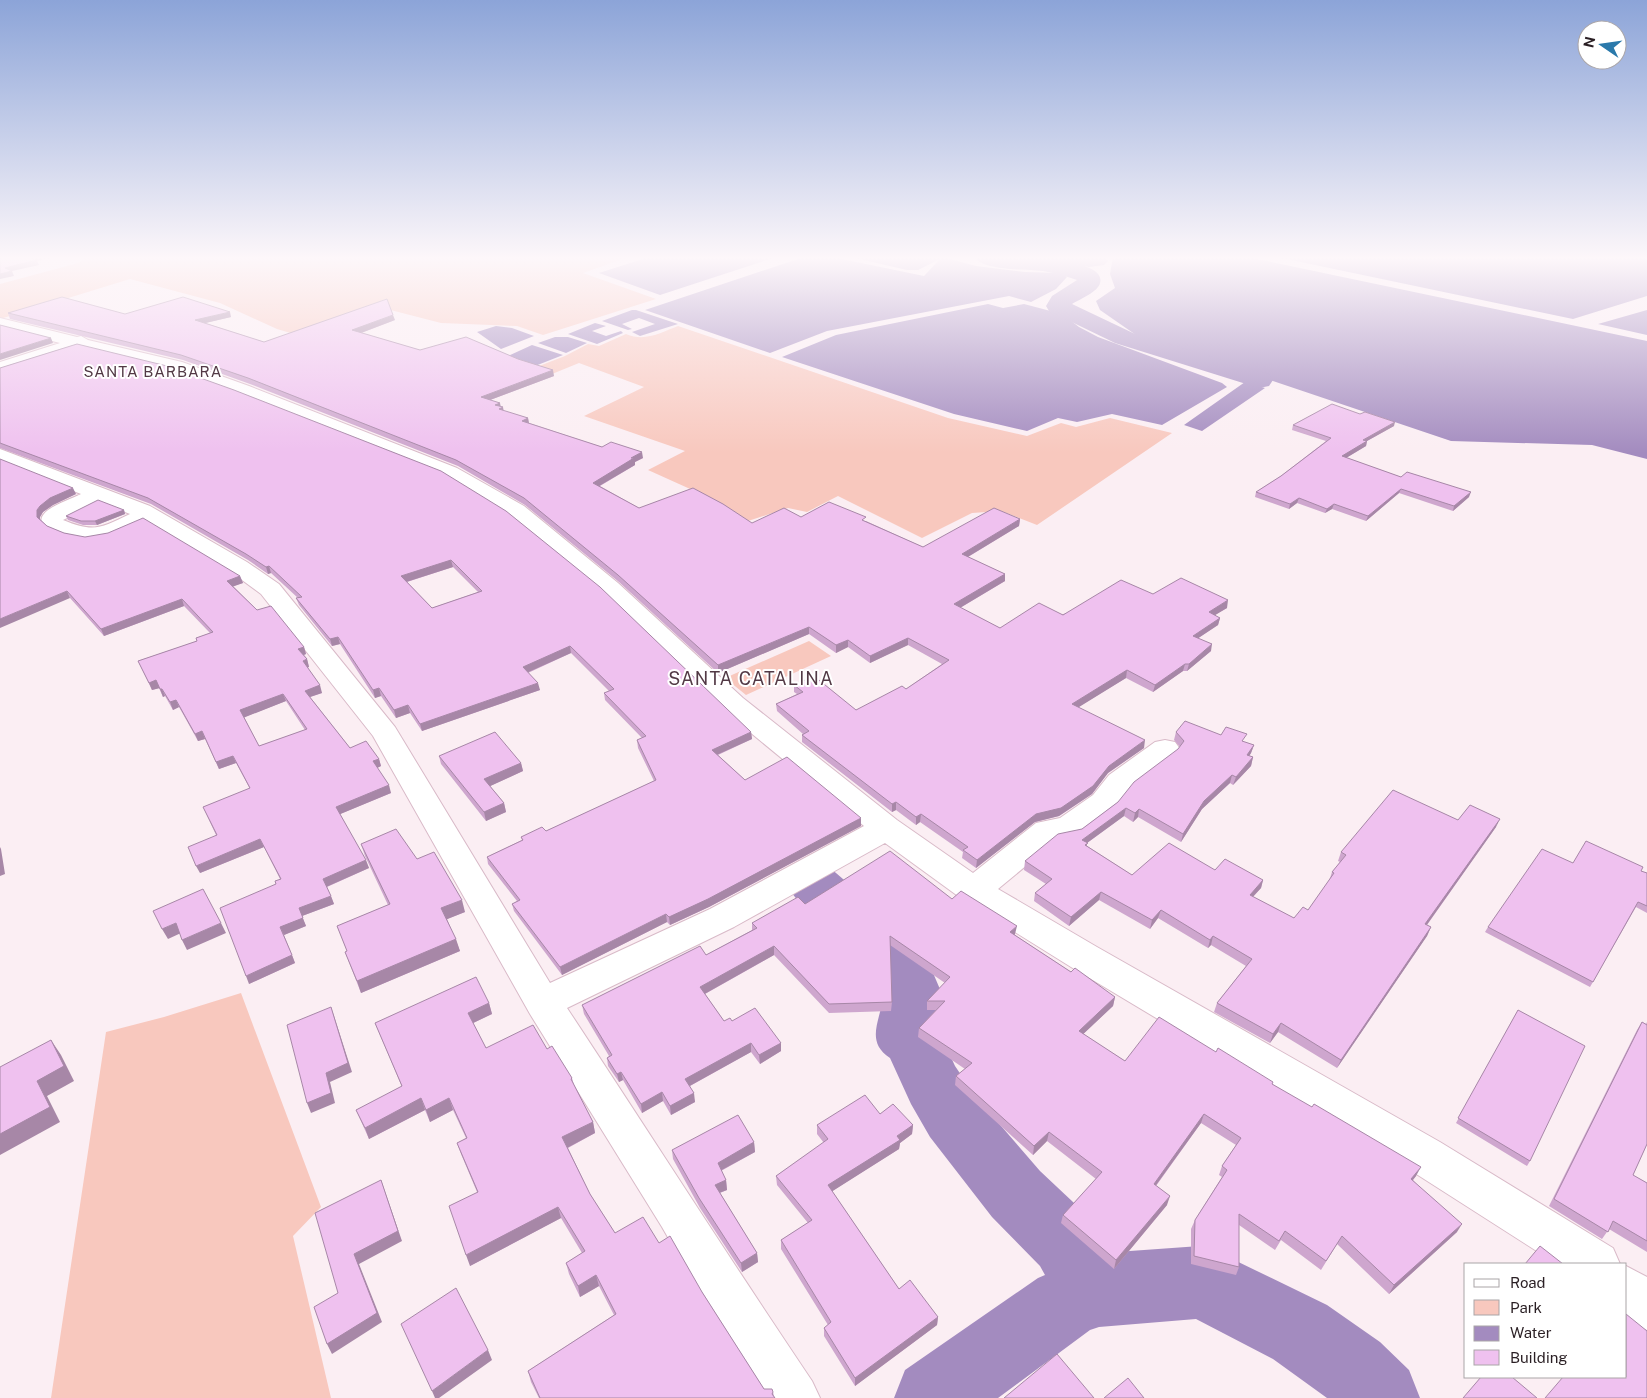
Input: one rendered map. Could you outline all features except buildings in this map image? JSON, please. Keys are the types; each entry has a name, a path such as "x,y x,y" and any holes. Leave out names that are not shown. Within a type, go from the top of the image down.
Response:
{"street":[{"path":"1,322 176,366 283,404 335,427 450,472 516,511 610,588 733,704 886,828 974,890 1084,957 1424,1156 1595,1263"},
{"path":"0,368 81,341"},
{"path":"0,455 147,514 224,558 270,590 385,733 543,1003 677,1212 721,1286 795,1398"},
{"path":"99,494 60,512 52,518 52,523 79,534 89,535 105,531 147,514"},
{"path":"974,890 1047,831 1068,828 1104,802 1120,782 1165,749"},
{"path":"543,1003 722,918 886,828"},
{"path":"1627,1290 1647,1307"}],"green space":[{"path":"262,322 328,322 294,334"},
{"path":"438,322 583,322 543,335 517,326"},
{"path":"678,326 948,418 1027,436 1061,423 1076,427 1110,418 1172,433 1037,525 1001,511 972,513 922,538 838,496 807,512 788,508 748,521 699,493 648,470 685,451 584,416 644,387 579,363 552,374 534,368 565,356 588,344 599,346 626,334 640,337 652,336"},
{"path":"809,641 831,656 746,695 725,678"},
{"path":"241,993 321,1207 293,1236 331,1398 51,1398 106,1032 164,1017"}],"water":[{"path":"606,322 627,322 622,324 632,329 628,330"},
{"path":"650,322 678,324 640,336 632,332 655,324"},
{"path":"681,322 873,322 827,331 770,353"},
{"path":"899,322 1073,322 1098,337 1222,383 1227,387 1162,425 1112,414 1077,422 1058,418 1027,431 954,414 782,357 836,335"},
{"path":"1118,322 1558,322 1647,341 1647,459 1592,445 1451,441 1136,335"},
{"path":"1604,322 1647,322 1647,335 1598,324"},
{"path":"595,323 606,326 592,331 606,336 621,331 623,333 597,344 568,334"},
{"path":"496,326 512,328 534,336 501,349 477,332"},
{"path":"555,337 568,337 587,343 566,353 538,343"},
{"path":"532,345 563,355 535,366 506,357"},
{"path":"1245,382 1265,388 1202,431 1184,425"}],"waterway":[{"path":"1091,322 1124,338 1259,380"},
{"path":"810,881 872,936 905,970 913,994 905,1036 913,1041 933,1085 953,1117 1016,1194 1065,1242 1099,1290"},
{"path":"1099,1290 1200,1282 1300,1332 1353,1369 1381,1398"},
{"path":"933,1398 1064,1304 1099,1290"}],"district":[{"name":"SANTA BARBARA","path":"153,371"},
{"name":"SANTA CATALINA","path":"751,678"}]}
